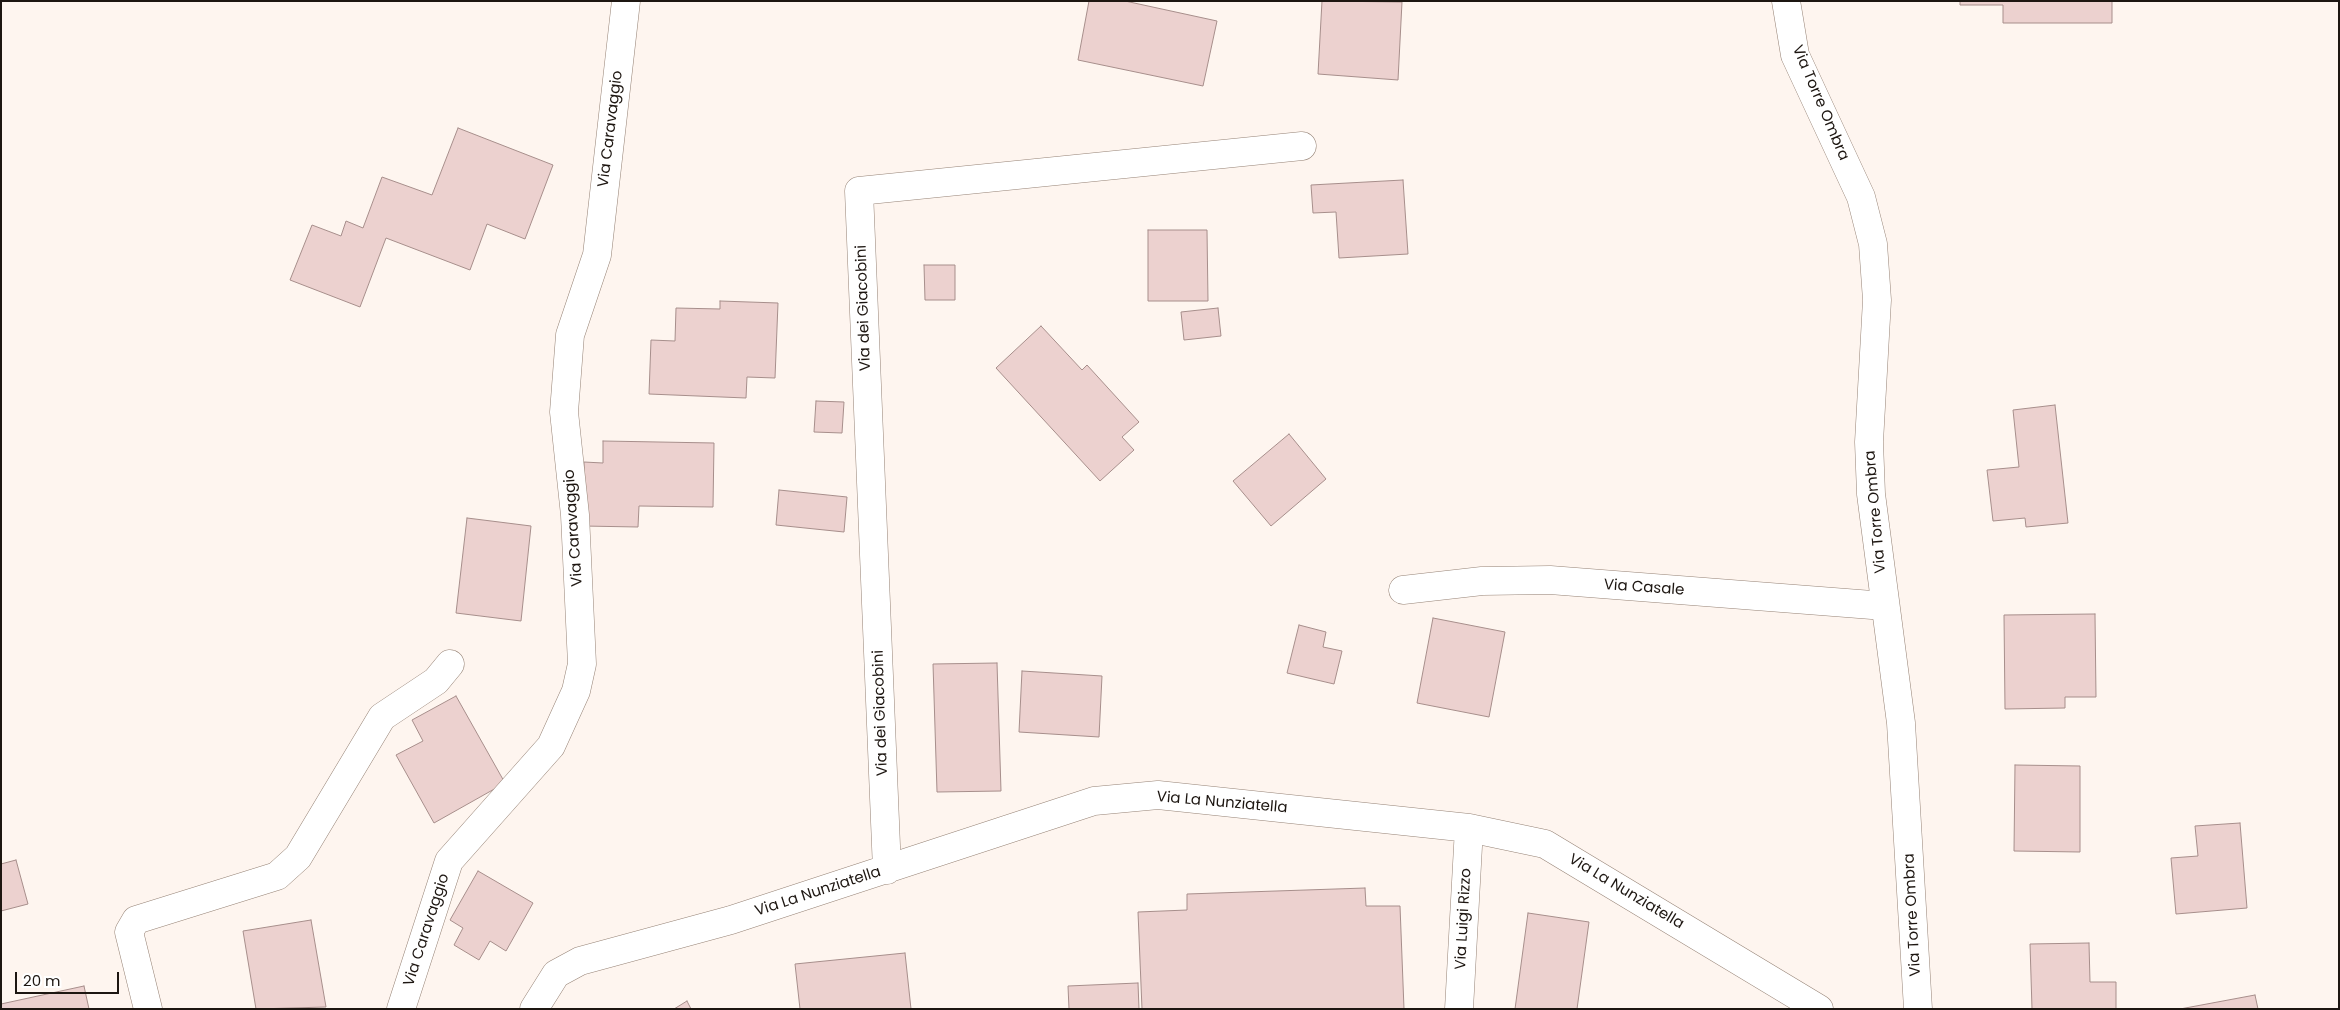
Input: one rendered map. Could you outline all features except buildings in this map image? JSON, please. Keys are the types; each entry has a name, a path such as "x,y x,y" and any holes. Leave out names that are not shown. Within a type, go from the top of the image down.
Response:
{"street":[{"name":"Via Caravaggio","path":"401,1009 449,861 550,746 576,691 582,664 575,515 564,412 570,335 597,255 626,1"},
{"name":"Via Torre Ombra","path":"1786,1 1796,55 1861,197 1873,244 1877,300 1869,442 1871,494 1901,723 1918,1009"},
{"name":"Via dei Giacobini","path":"887,870 859,191 1302,146"},
{"name":"Via Casale","path":"1403,590 1482,581 1550,580 1886,606"},
{"path":"148,1009 129,932 136,920 277,876 298,857 382,717 436,681 450,664"},
{"name":"Via La Nunziatella","path":"534,1009 556,974 580,961 730,920 1094,801 1158,795 1469,828 1545,844 1819,1009"},
{"name":"Via Luigi Rizzo","path":"1459,1009 1469,828"}]}
